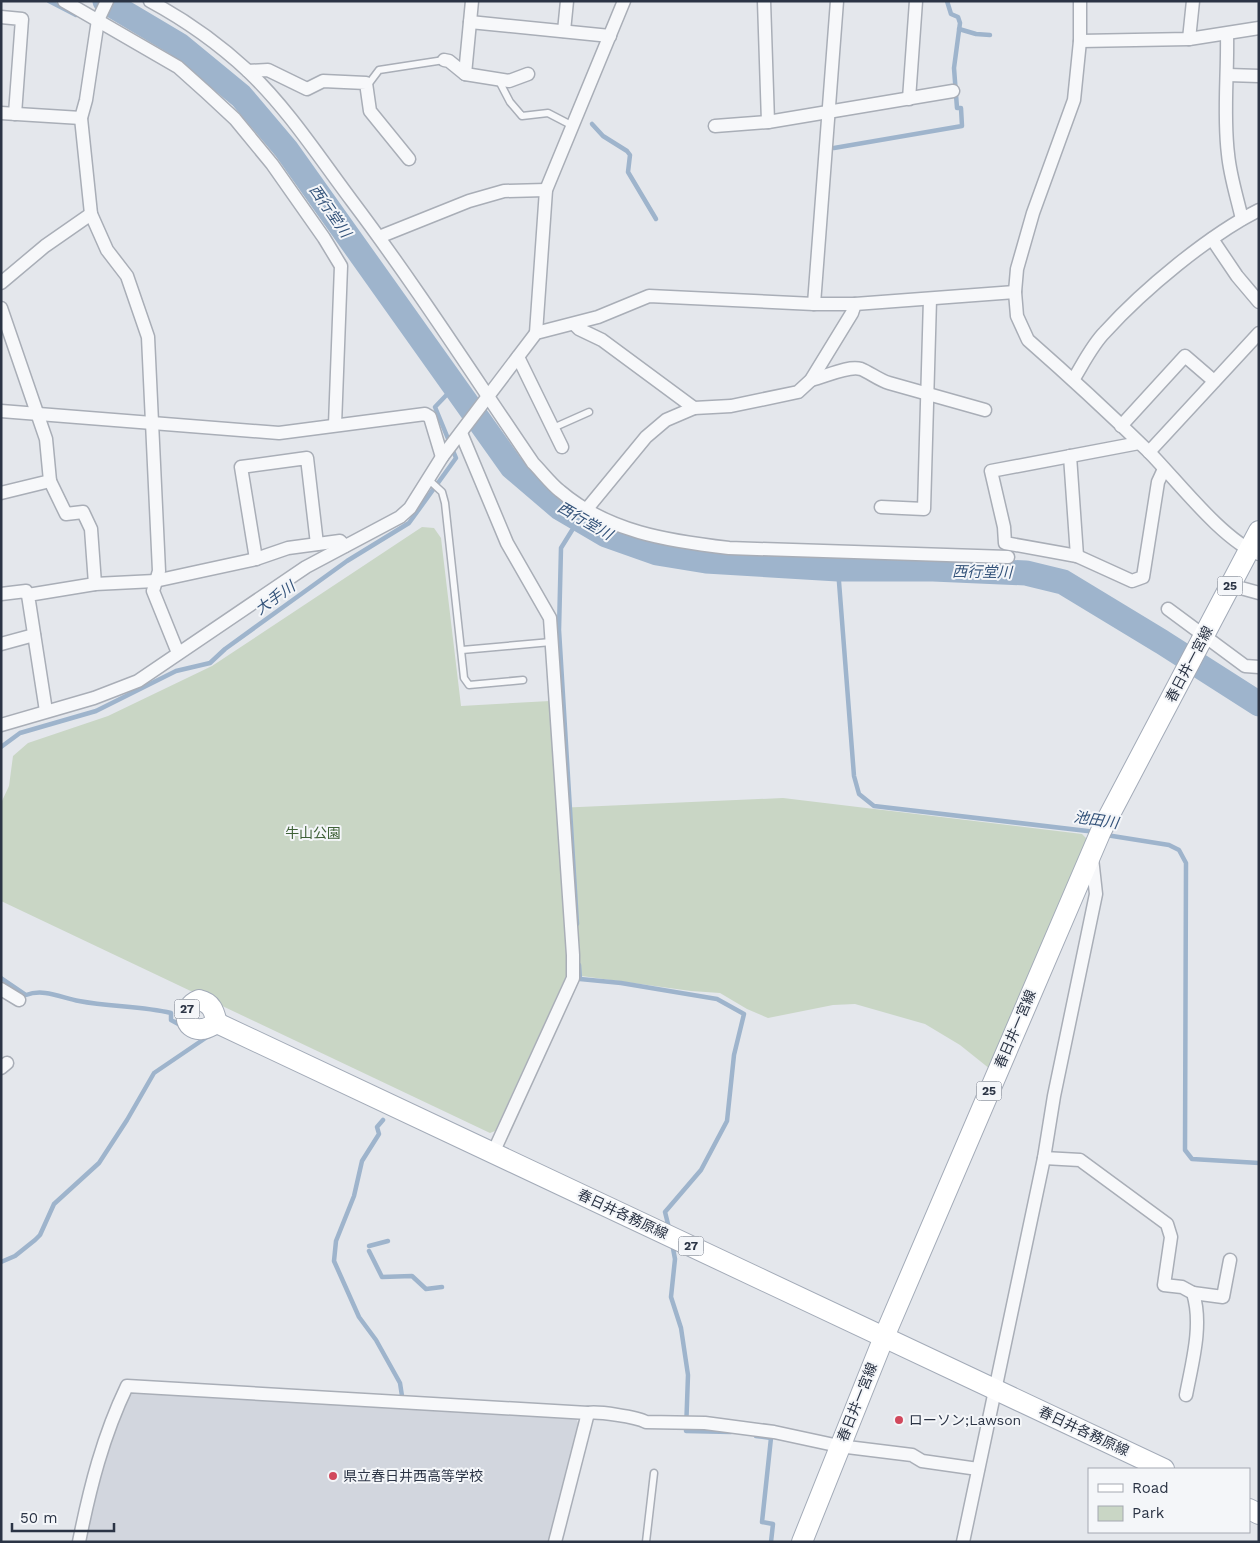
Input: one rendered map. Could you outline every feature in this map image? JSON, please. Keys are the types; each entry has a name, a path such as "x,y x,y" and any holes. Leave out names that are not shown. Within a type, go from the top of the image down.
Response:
{"main road":[{"name":"春日井一宮線","path":"802,1542 884,1337 1095,843 1230,585 1254,552 1259,531"},
{"name":"春日井各務原線","path":"217,1023 1162,1468"}],"street":[{"path":"64,1 98,19 178,68 235,119 277,172 341,266 335,425"},
{"path":"107,1 98,19 86,100 81,118 91,214 107,250 127,276 148,337 156,469 153,471 159,571 153,591 178,653"},
{"path":"150,1 170,12 218,45 248,72 288,115 379,237 533,462 559,490 586,510 612,524 643,534 688,543 729,548 1008,557"},
{"path":"465,74 472,1"},
{"path":"564,31 567,1"},
{"path":"1,725 94,698 138,681 306,567 400,517 410,508 442,458 536,333 546,190 624,1"},
{"path":"764,1 768,122"},
{"path":"814,304 838,1"},
{"path":"909,99 916,1"},
{"path":"1080,1 1080,41 1074,100 1033,213 1017,269 1015,292 1017,316 1028,340 1149,452 1202,510 1254,552"},
{"path":"1190,38 1193,1"},
{"path":"1,17 22,19 15,114"},
{"path":"470,22 610,36"},
{"path":"1080,41 1190,38 1259,28"},
{"path":"1227,34 1228,75 1225,116 1228,156 1242,219"},
{"path":"444,60 465,74 498,80 510,81 528,74"},
{"path":"248,72 268,70 306,89 323,81 366,83 370,111 409,159"},
{"path":"1228,75 1259,76"},
{"path":"715,126 768,122 953,91"},
{"path":"1,112 81,118"},
{"path":"379,237 478,198 504,191 546,190"},
{"path":"1073,380 1104,333 1153,286 1212,239 1259,210"},
{"path":"1,283 45,246 91,214"},
{"path":"1212,239 1237,276 1259,302"},
{"path":"536,333 598,317 649,296 814,304 855,304 1015,292"},
{"path":"881,507 924,509 930,299"},
{"path":"586,510 646,437 666,420 694,408 731,406 798,392 811,380 852,313 855,304"},
{"path":"1,308 46,439 50,481 66,514 83,512 90,529 95,584"},
{"path":"574,324 579,329 602,340 694,408"},
{"path":"1149,452 1259,333"},
{"path":"1121,426 1185,356 1214,381"},
{"path":"518,357 562,447"},
{"path":"811,380 827,377 848,368 861,369 875,378 927,395 985,410"},
{"path":"1,411 279,433 425,414 430,417 442,458"},
{"path":"461,433 507,543 550,618 573,978 493,1153"},
{"path":"1139,443 991,471 1004,527 1005,543 1077,556 1132,581 1143,577 1158,482 1164,469"},
{"path":"1070,456 1077,556"},
{"path":"256,559 241,467 306,458 317,544"},
{"path":"1,493 50,481"},
{"path":"28,595 95,584 155,581 256,559 288,548 340,541 345,546"},
{"path":"1230,585 1259,593"},
{"path":"1,594 26,591 28,595 46,711"},
{"path":"1168,609 1203,638 1245,666 1259,667"},
{"path":"1,644 34,635"},
{"path":"963,1542 1044,1158 1054,1096 1096,894 1095,843"},
{"path":"1,989 18,1000"},
{"path":"1044,1158 1080,1160 1167,1224 1171,1237 1164,1285 1182,1287 1193,1293 1223,1297 1230,1260"},
{"path":"1186,1395 1194,1351 1197,1307 1193,1293"},
{"path":"79,1542 90,1482 113,1415 127,1386 588,1413 598,1411 618,1417 639,1418 646,1422 705,1423 764,1431 839,1446 912,1455 922,1461 978,1469"},
{"path":"555,1542 588,1413"}],"lane":[{"path":"366,83 370,82 379,70 444,60"},
{"path":"498,80 510,102 522,116 548,113 573,126"},
{"path":"553,428 590,412"},
{"path":"429,480 442,492 445,503 464,678 469,685 523,680"},
{"path":"462,650 551,642"},
{"path":"646,1542 654,1473"}],"shaded area":[{"name":"県立春日井西高等学校","path":"133,1392 575,1417 580,1426 553,1542 83,1542 90,1504 120,1412"}],"green space":[{"name":"牛山公園","path":"422,527 434,528 441,538 461,706 550,701 557,808 783,798 1082,834 1087,839 990,1069 960,1045 925,1024 855,1004 833,1005 768,1018 747,1009 720,993 691,991 567,974 495,1131 490,1133 1,901 1,803 9,786 13,756 28,743 108,716 212,666"}],"waterway":[{"path":"49,1 76,15"},
{"name":"西行堂川","path":"105,1 179,45 241,96 286,149 512,467 560,508 606,535 657,553 706,561 838,569 933,569 1026,573 1063,582 1259,704"},
{"path":"834,148 962,126 961,108 957,108 954,68 960,23 958,17 951,14 947,1"},
{"path":"959,29 976,34 990,35"},
{"path":"592,124 603,136 627,151 630,155 628,172 656,219"},
{"name":"大手川","path":"1,747 20,733 96,711 176,671 210,663 225,649 347,561 409,523 456,458 435,407 456,385"},
{"path":"577,924 559,630 561,548 579,519"},
{"name":"池田川","path":"838,569 854,776 859,794 874,806 1096,832"},
{"name":"池田川","path":"1106,835 1169,845 1179,850 1186,863 1185,1150 1192,1159 1259,1163"},
{"path":"579,965 580,979 621,983 717,999 744,1014 734,1055 727,1121 701,1170 665,1212 669,1228"},
{"path":"1,978 26,995 46,993 91,1003 171,1013 171,1020 182,1026"},
{"path":"1,1262 15,1256 40,1235 54,1204 99,1163 154,1073 207,1037"},
{"path":"383,1120 377,1127 379,1134 362,1161 354,1196 336,1241 334,1261 359,1317 376,1340 400,1383 402,1396"},
{"path":"369,1246 388,1241"},
{"path":"672,1243 675,1259 671,1297 681,1328 688,1375 686,1431 731,1432"},
{"path":"369,1251 382,1277 412,1276 426,1289 442,1287"},
{"path":"756,1436 771,1438 762,1522 773,1524 771,1542"}],"place":[{"name":"ローソン;Lawson","path":"899,1420"},
{"name":"県立春日井西高等学校","path":"333,1476"}]}
